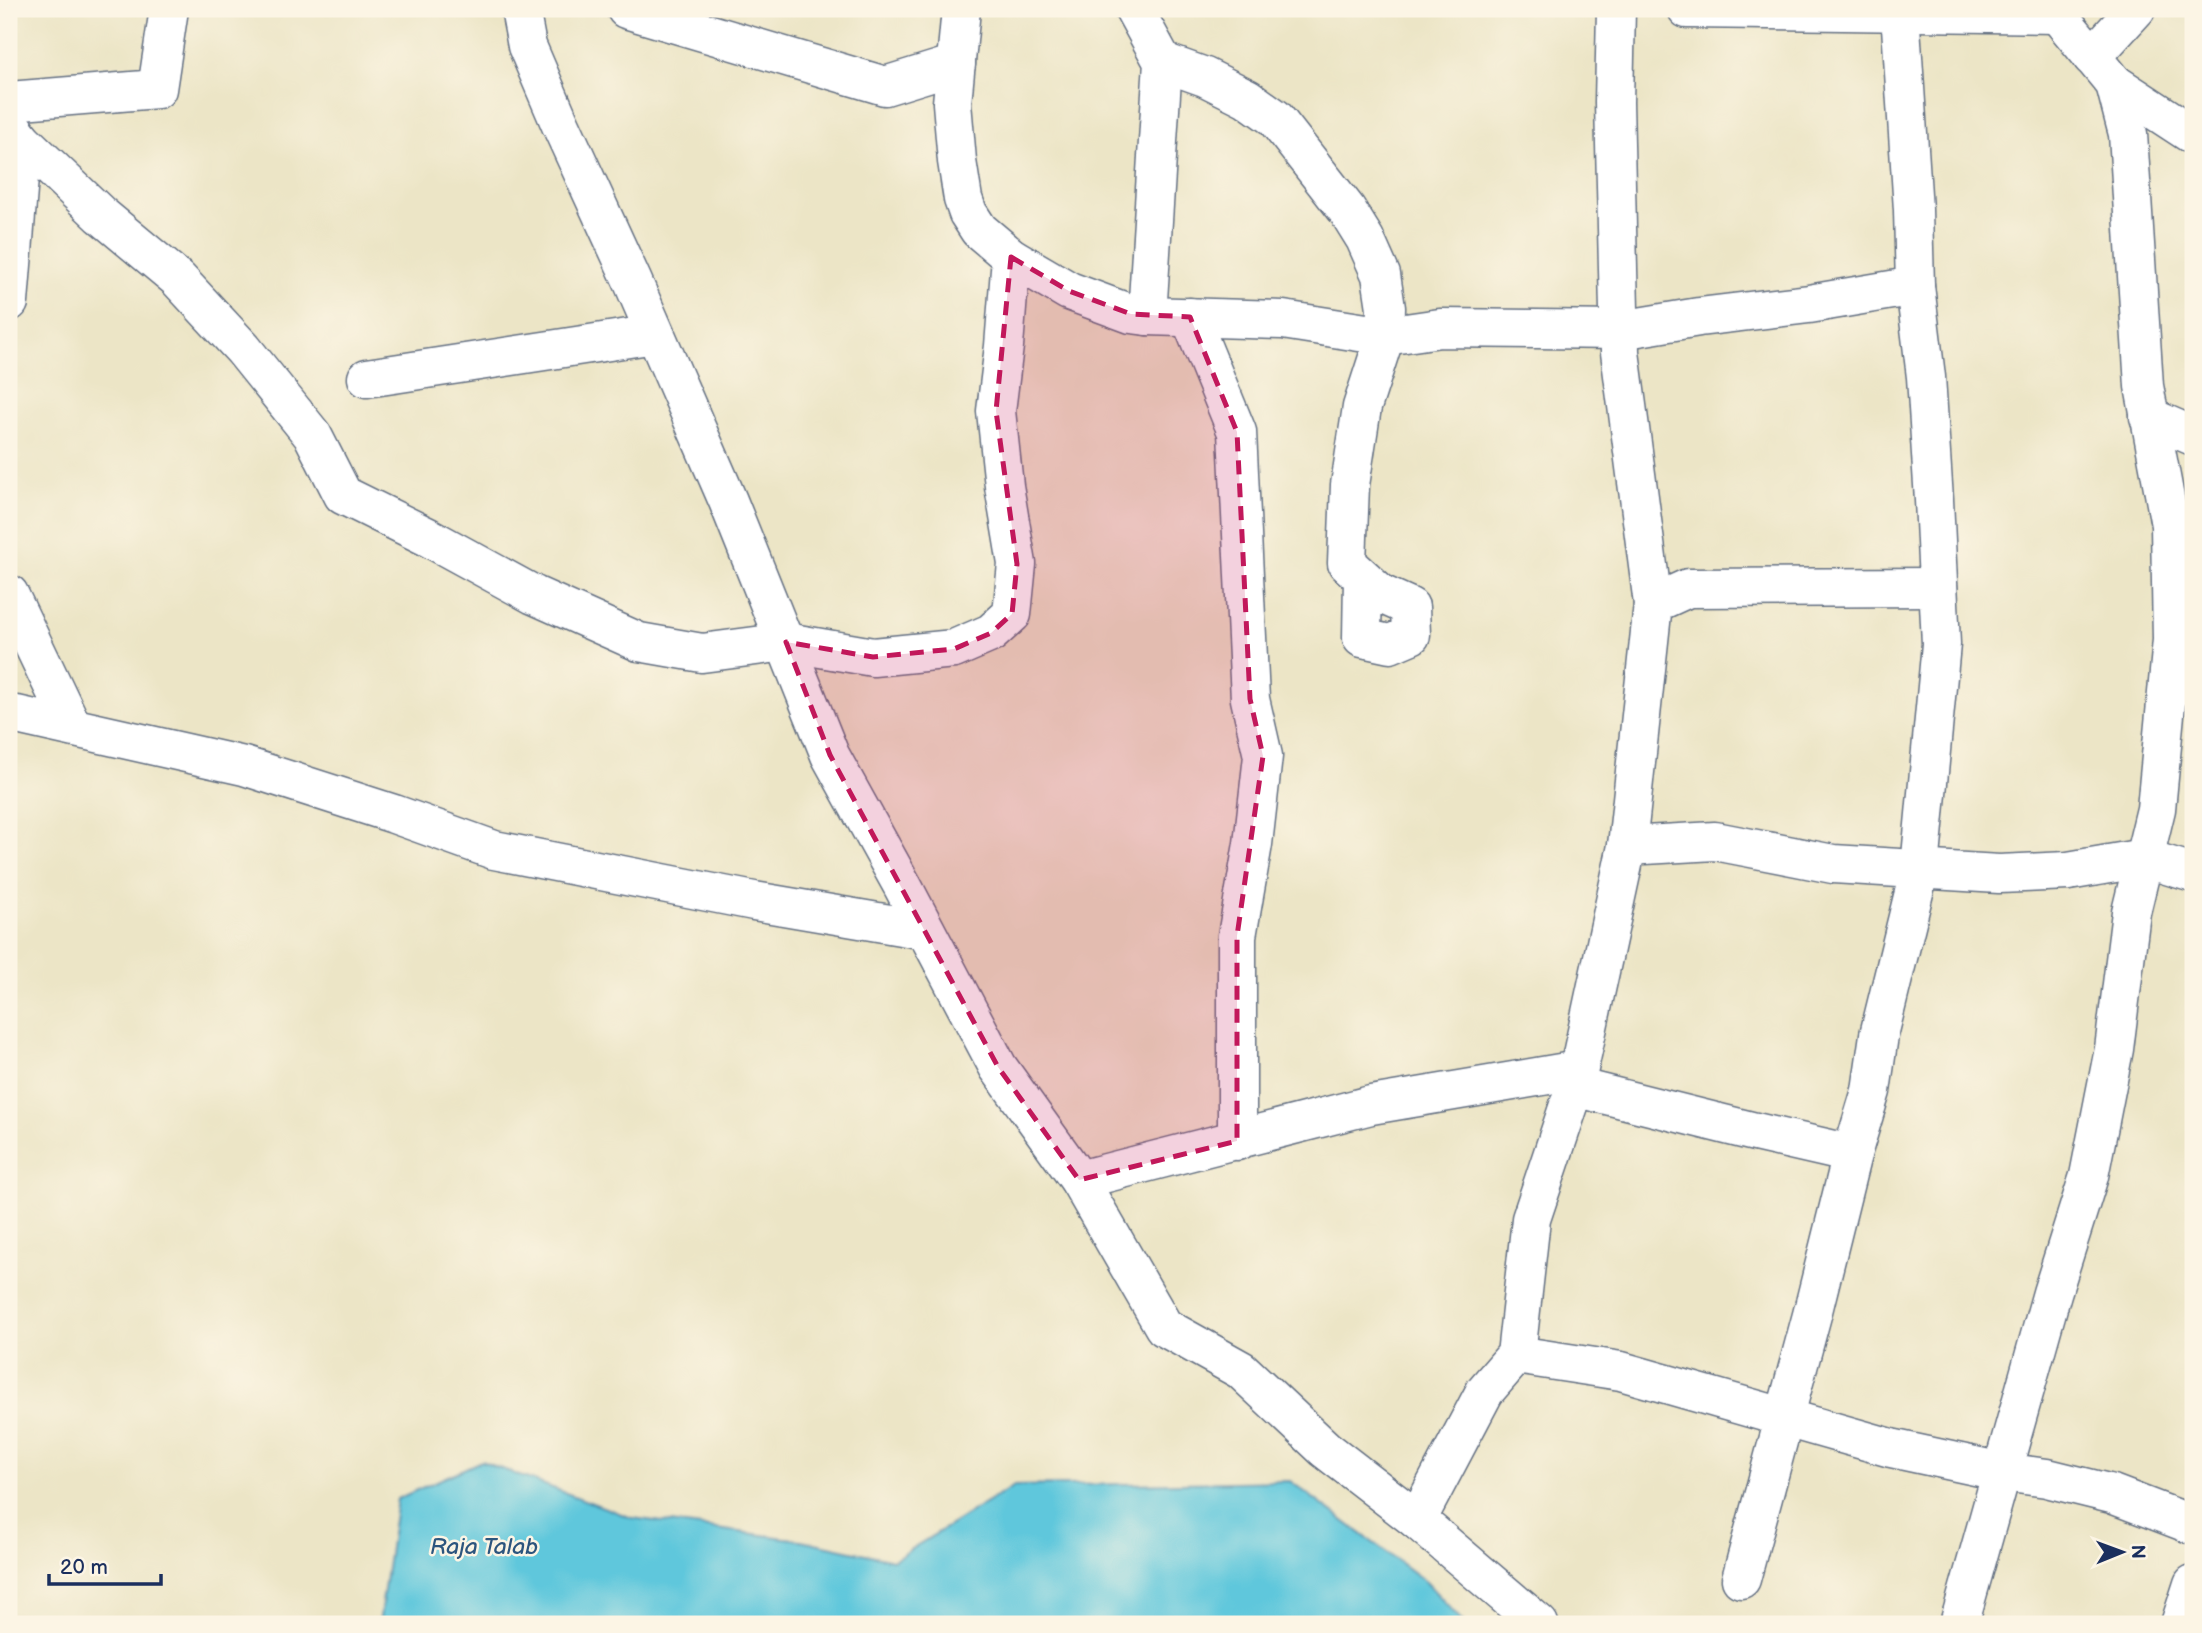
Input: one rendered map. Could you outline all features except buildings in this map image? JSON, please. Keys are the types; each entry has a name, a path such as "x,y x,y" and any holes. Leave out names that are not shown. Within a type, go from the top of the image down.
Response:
{"street":[{"path":"9,101 157,89 169,9"},
{"path":"520,9 527,46 655,334 786,642 830,755 998,1067 1079,1180 1164,1327 1241,1370 1325,1449 1417,1520 1539,1624"},
{"path":"626,9 885,86 956,64"},
{"path":"961,9 952,103 957,161 963,200 968,213 979,230 1011,257 1069,290 1131,314 1283,320 1385,336 1440,328 1620,330 1699,317 1810,304 1915,286"},
{"path":"1134,9 1163,62 1147,316"},
{"path":"1417,1520 1485,1391 1516,1355 1531,1219 1576,1079 1628,846 1653,604 1620,352 1616,9"},
{"path":"1687,9 1798,12 1900,10 1958,14 2055,11 2103,70 2193,135"},
{"path":"1959,1624 2052,1293 2089,1177 2114,1049 2131,912 2156,809 2172,640 2169,524 2144,386 2128,134 2103,70 2136,9"},
{"path":"1741,1579 1852,1154 1871,1091 1879,1035 1920,868 1941,644 1926,377 1915,286 1913,210 1900,10"},
{"path":"1163,62 1205,77 1247,98 1275,118 1347,210 1365,239 1381,275 1386,308 1385,336 1362,407 1350,485 1348,563 1363,578"},
{"path":"15,132 101,215 178,279 243,349 313,436 343,495 428,537 534,595 639,642 702,653 786,642 873,657 954,649 990,633 1012,614 1017,564 1003,486 996,411 1011,257"},
{"path":"9,302 15,132"},
{"path":"1190,317 1237,432 1250,699 1263,756 1253,844 1237,936 1237,1141"},
{"path":"367,378 655,334"},
{"path":"2149,417 2193,436"},
{"path":"1653,604 1688,588 1938,587"},
{"path":"9,594 72,726"},
{"path":"9,717 17,715 72,726 244,766 394,814 494,850 754,901 925,930"},
{"path":"1628,846 1715,841 1833,864 1999,874 2068,871 2144,858 2193,873"},
{"path":"1079,1180 1371,1105 1576,1079 1751,1131 1852,1154"},
{"path":"1516,1355 1620,1371 1891,1448 2003,1472 2047,1478 2112,1494 2193,1525"},
{"path":"2180,1624 2193,1584"}],"highlighted area":[{"path":"1011,257 1069,291 1131,314 1190,317 1237,432 1250,699 1263,756 1237,936 1237,1141 1079,1180 998,1067 830,755 786,642 873,657 954,649 991,633 1012,614 1017,564 996,411"}],"water":[{"name":"Raja Talab","path":"481,1461 632,1518 801,1540 893,1560 1014,1486 1290,1481 1426,1582 1465,1624 379,1624 397,1499"}]}
